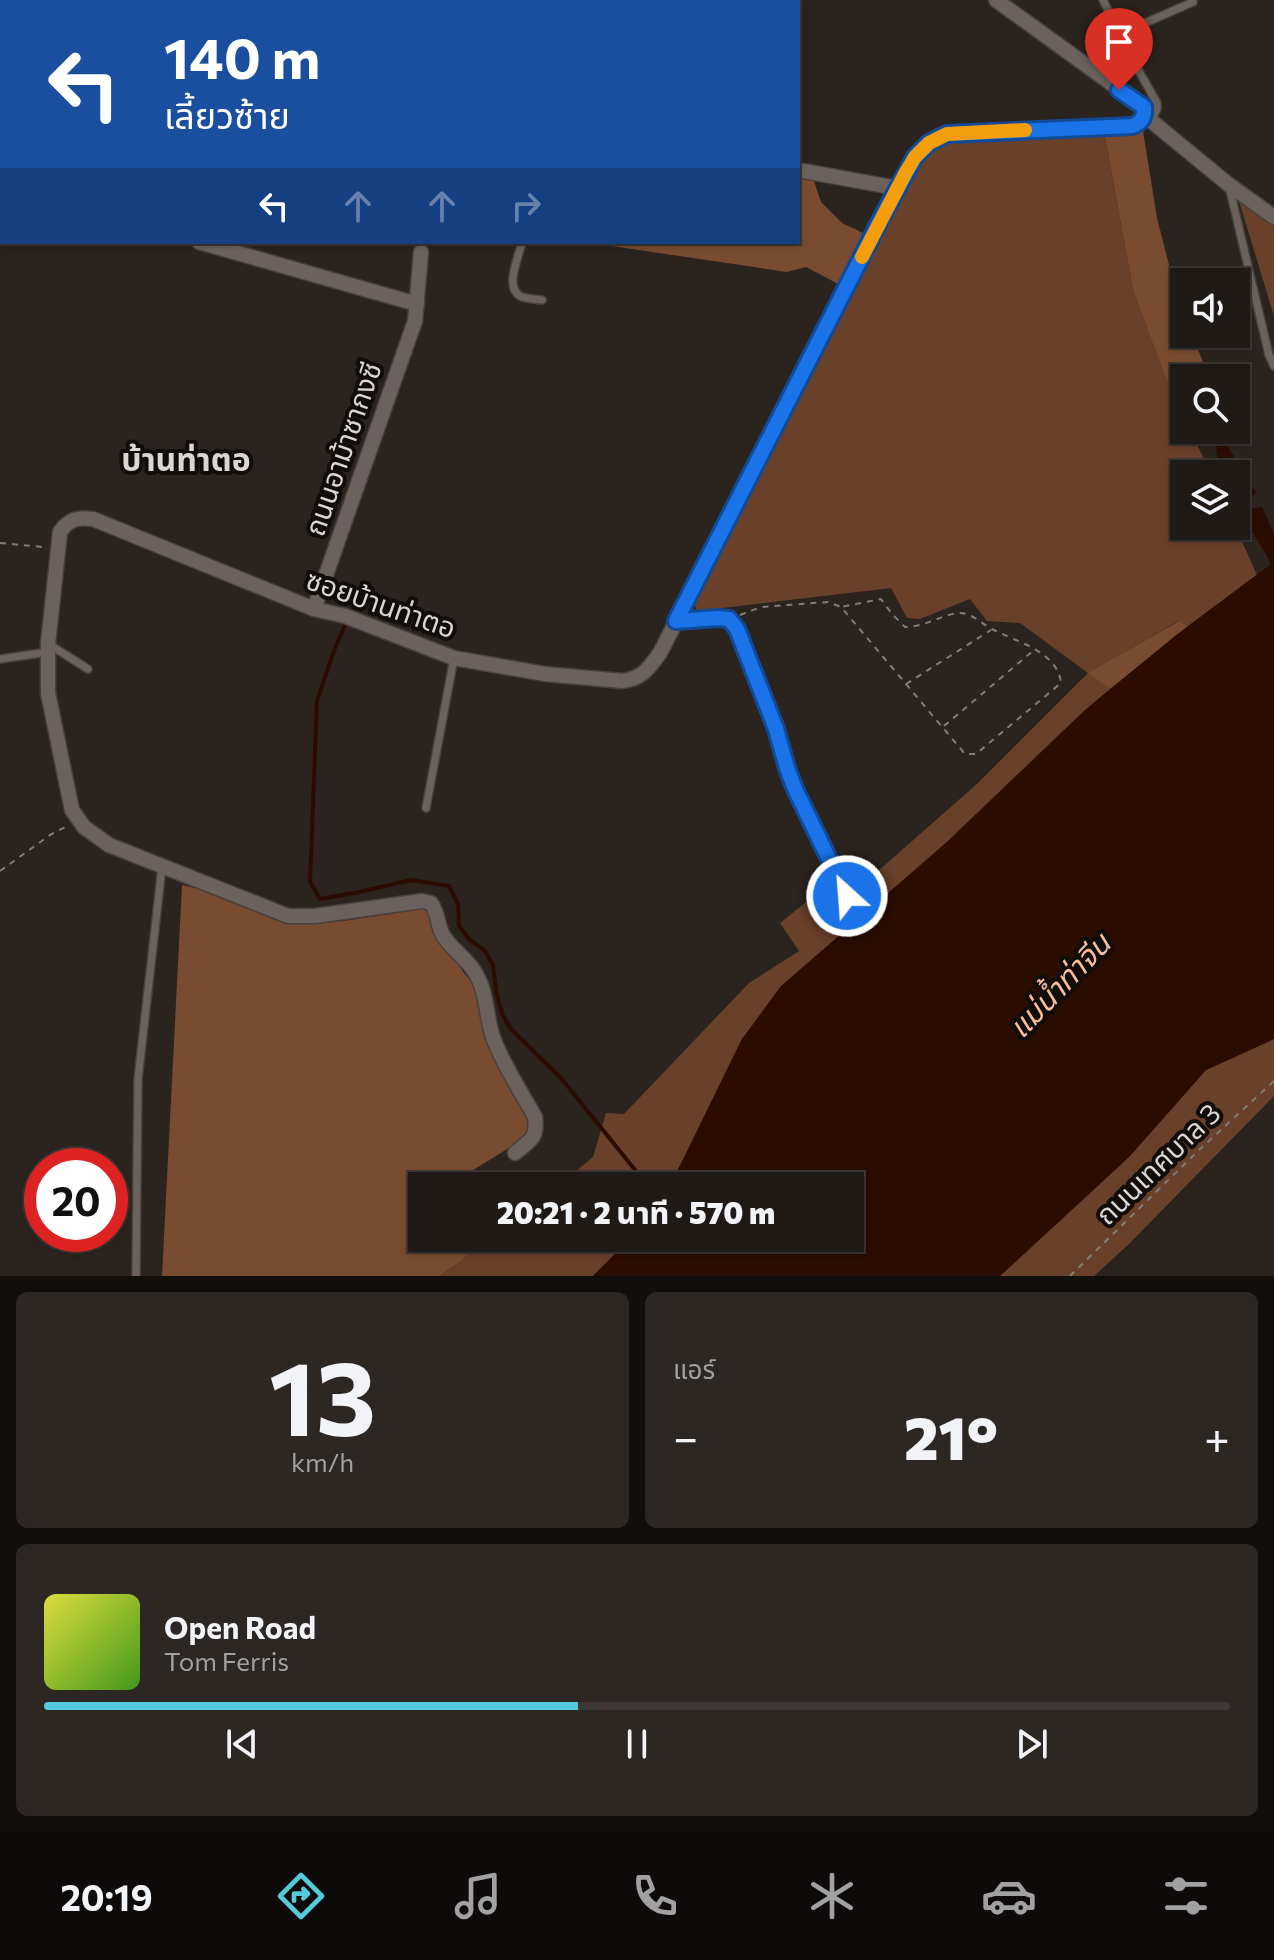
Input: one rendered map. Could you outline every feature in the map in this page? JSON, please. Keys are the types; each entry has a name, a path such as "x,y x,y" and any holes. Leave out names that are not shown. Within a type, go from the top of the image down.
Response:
{"street":[{"path":"996,0 1144,107 1148,118 1228,184 1274,217"},
{"name":"ซอยบ้านท่าตอ","path":"79,819 72,810 48,693 48,648 57,548 60,532 69,521 82,517 93,519 314,609 345,616 454,658 545,674 634,680 646,672 660,653 915,157 929,143 947,134 1132,126 1148,118"},
{"path":"800,170 897,188"},
{"path":"206,244 417,304"},
{"name":"ถนนอาม้าซากงซี","path":"314,609 415,321 421,252"},
{"path":"79,819 84,827 109,845 288,916 315,916 422,901 431,903 438,912 439,928 444,937 479,978 494,1042 535,1117 536,1130 515,1153"}],"lane":[{"path":"1103,0 1157,103 1157,109 1148,118"},
{"path":"1124,42 1129,30 1193,2"},
{"path":"1228,184 1274,366"},
{"path":"521,244 512,280 514,289 520,296 542,300"},
{"path":"676,621 729,619 737,629 776,729 795,789 847,896"},
{"path":"0,659 48,648 88,669"},
{"path":"426,808 454,658"},
{"path":"136,1276 138,1079 162,867"}],"path":[{"path":"0,543 57,548"},
{"path":"729,619 761,607 828,602 841,607 965,754 976,754 1061,683 1060,673 1053,663 1035,649 966,613 956,613 917,627 905,627 881,599 841,607"},
{"path":"906,684 992,629"},
{"path":"943,728 1035,649"},
{"path":"0,871 50,835 79,819"},
{"name":"ถนนเทศบาล 3","path":"1070,1276 1274,1081"}],"shaded area":[{"path":"1143,131 1157,218 1170,269 1170,348 1197,348 1204,364 1170,364 1170,387 1133,290 1105,137"},
{"path":"963,137 1105,137 1133,290 1170,386 1170,444 1197,444 1204,460 1170,460 1170,540 1241,540 1257,575 1188,626 1178,621 1089,673 1110,689 742,1039 677,1172 575,1172 593,1157 606,1113 624,1114 749,983 799,951 780,923 820,891 842,911 864,898 861,886 978,783 1088,673 1020,623 987,621 970,599 920,619 907,618 891,588 697,611 693,600 923,153 941,140"},
{"path":"800,175 813,178 821,202 842,223 863,233 840,285 806,267 787,272 599,244 800,244"},
{"path":"1238,198 1274,223 1274,316"},
{"path":"1179,621 1188,626 1110,689 1088,673"},
{"path":"182,885 207,891 282,921 343,921 428,908 433,925 473,983 486,1040 533,1125 525,1138 470,1172 408,1172 408,1252 473,1252 440,1276 162,1276"},
{"path":"1274,1039 1274,1096 1094,1276 1000,1276 1129,1157 1206,1070"},
{"path":"473,1252 617,1252 593,1276 440,1276"}],"water":[{"path":"1216,444 1226,444 1236,460 1218,460"},
{"path":"1250,483 1256,493 1250,496"},
{"name":"แม่น้ำท่าจีน","path":"1262,507 1274,534 1274,1039 1206,1070 1129,1157 1000,1276 593,1276 617,1252 864,1252 864,1172 677,1172 742,1039 781,986 948,841 1084,711 1175,636 1271,564 1250,529 1250,509"}],"waterway":[{"path":"347,621 317,701 310,882 320,899 411,880 449,886 458,904 459,926 469,939 485,951 493,965 496,992 503,1016 511,1029 561,1078 637,1172"}],"slow traffic":[{"path":"862,257 906,172 929,143 947,134 1025,130"}],"district":[{"name":"บ้านท่าตอ","path":"186,460"}],"route":[{"path":"847,896 795,789 776,729 737,629 729,619 676,621 915,157 929,143 947,134 1132,126 1140,123 1144,107 1119,90"}]}
